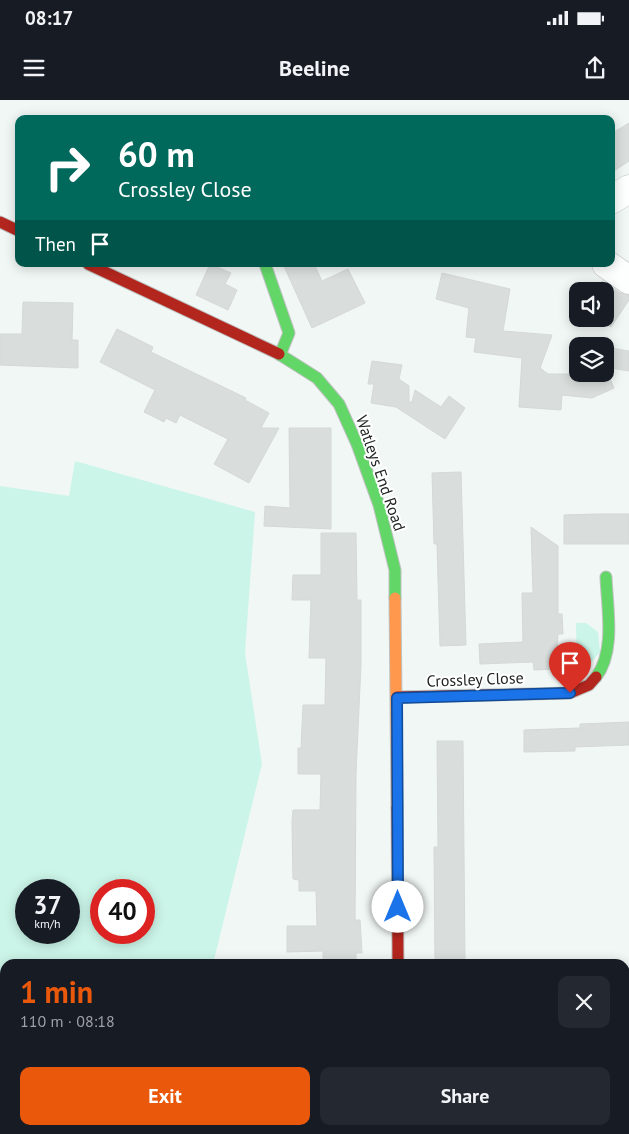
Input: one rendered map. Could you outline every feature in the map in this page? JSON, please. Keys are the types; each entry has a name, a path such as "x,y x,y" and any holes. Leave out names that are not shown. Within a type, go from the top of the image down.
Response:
{"street":[{"path":"615,198 629,189"},
{"path":"0,222 15,229"},
{"name":"Watleys End Road","path":"94,267 280,355 317,378 339,404 358,444 379,505 395,570 398,959"},
{"path":"265,267 289,333 280,355"},
{"path":"610,267 629,280"},
{"name":"Crossley Close","path":"397,698 570,693 590,684 602,670 607,655 606,577"}],"green space":[{"path":"75,461 255,512 245,653 262,764 214,959 0,959 0,486 69,496"},
{"path":"576,623 586,623 598,632 600,652 577,679"}],"building":[{"path":"629,123 629,161 615,170 615,132"},
{"path":"209,267 217,267 231,273 225,284 237,290 228,310 196,295"},
{"path":"284,267 315,267 322,281 348,269 365,303 312,328"},
{"path":"442,273 510,289 503,331 552,335 540,368 548,374 569,374 569,382 611,382 614,388 592,398 562,395 561,410 519,407 522,358 474,352 476,338 466,337 469,308 436,299"},
{"path":"614,289 629,295 629,300 614,322"},
{"path":"23,302 73,303 72,340 78,340 78,368 0,365 0,334 22,334"},
{"path":"117,329 153,347 151,352 246,398 245,400 269,413 261,428 279,428 249,483 214,464 228,439 180,415 176,423 166,418 164,422 144,412 155,390 100,362"},
{"path":"614,348 629,351 629,371 614,368"},
{"path":"372,361 402,365 399,379 409,386 409,402 412,402 415,390 441,407 449,396 465,408 445,439 396,407 371,403 374,384 368,384"},
{"path":"289,428 331,428 331,529 264,526 265,506 290,508"},
{"path":"461,472 466,645 440,646 437,544 434,544 432,473"},
{"path":"629,514 629,544 564,544 564,515"},
{"path":"531,527 558,546 558,614 562,614 563,634 558,634 555,669 534,670 533,662 480,664 479,644 523,642 522,593 533,593"},
{"path":"321,533 356,533 357,600 361,600 361,665 356,773 355,920 360,920 362,953 356,953 356,959 323,959 323,951 287,952 287,926 317,926 316,891 299,891 299,880 293,879 292,822 293,810 320,810 321,774 298,774 298,748 301,748 303,705 325,705 326,658 309,658 311,600 292,600 293,575 321,575"},
{"path":"629,722 629,745 575,747 575,751 524,752 524,730 580,728 580,724"},
{"path":"437,741 463,741 465,959 435,959 434,847 438,847"}],"traffic: fast":[{"path":"266,267 289,333 280,355"},
{"path":"279,354 317,378 339,404 357,444 379,505 395,570 395,598"},
{"path":"596,677 606,655 608,642 609,615 606,577"}],"traffic: slow":[{"path":"395,598 397,808"}],"traffic: jam":[{"path":"0,222 15,229"},
{"path":"94,267 279,354"},
{"path":"397,697 570,693 589,685 596,677"},
{"path":"397,808 398,959"}],"route":[{"path":"398,907 397,698 570,693"}]}
